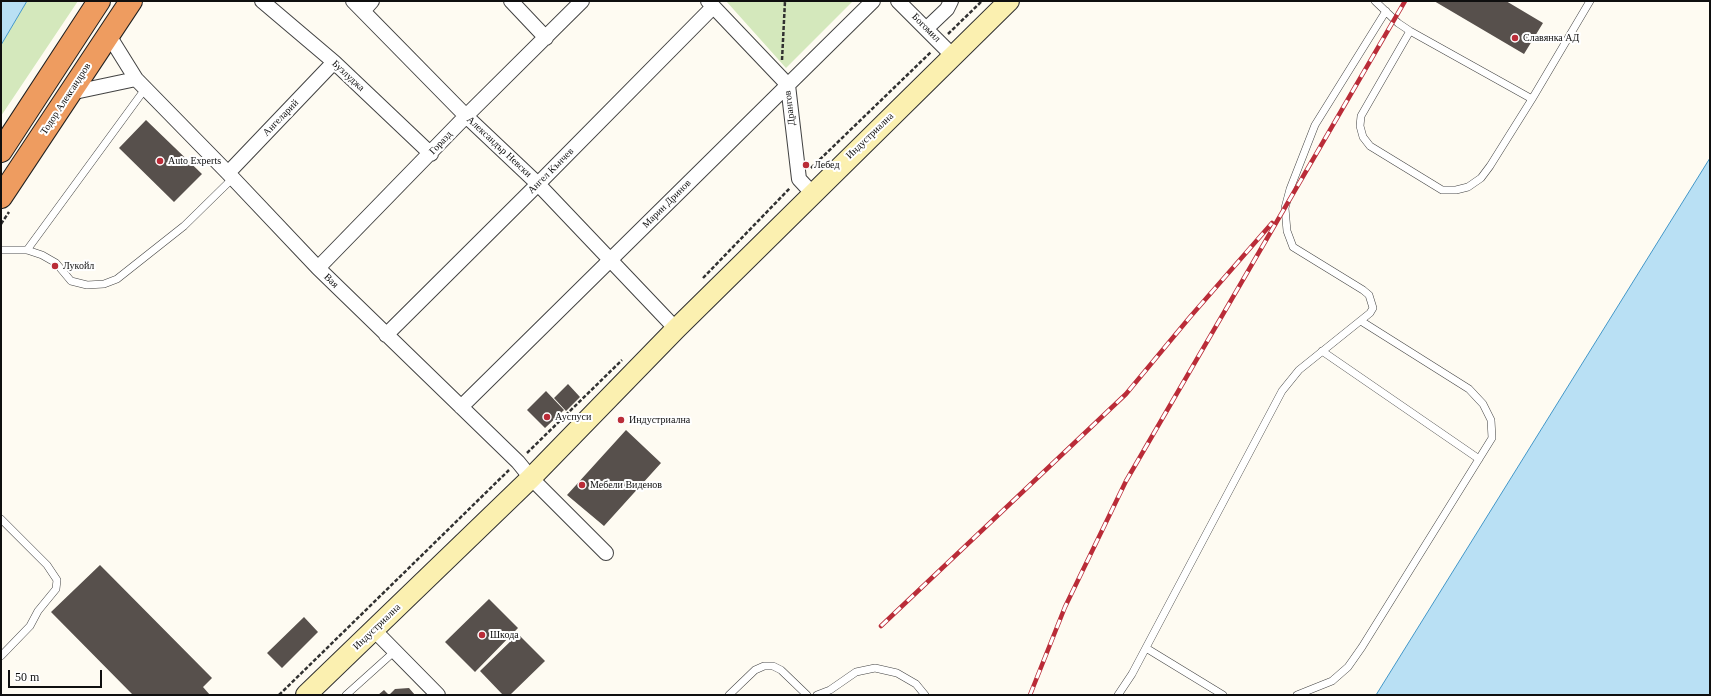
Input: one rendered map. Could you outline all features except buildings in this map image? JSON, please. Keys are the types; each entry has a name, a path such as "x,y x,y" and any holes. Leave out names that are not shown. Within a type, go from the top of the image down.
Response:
{"highway":[{"path":"1,151 99,1"},
{"name":"Тодор Александров","path":"1,197 131,1"}],"main road":[{"name":"Индустриална","path":"306,695 531,478 676,329 806,186 946,49 1009,1"}],"street":[{"name":"Бузлуджа","path":"262,1 334,62 431,154"},
{"name":"Александър Невски","path":"353,1 368,6 466,116 538,184 612,260 676,329"},
{"path":"511,1 546,38"},
{"name":"Горазд","path":"318,268 431,154 466,116 582,1"},
{"name":"Марин Дринов","path":"461,407 612,260 784,82 873,1"},
{"name":"Богомил","path":"898,1 946,49"},
{"path":"926,29 947,9 951,1"},
{"name":"Дрангов","path":"711,4 784,82 806,186"},
{"name":"Ангел Кънчев","path":"386,335 538,184 711,4"},
{"name":"Вая","path":"108,34 140,84 231,176 318,268 518,462 531,478 606,553"},
{"name":"Ангеларий","path":"231,176 334,62"},
{"path":"70,93 140,84"},
{"path":"374,630 438,695"}],"lane":[{"path":"1375,1 1398,23 1410,31 1532,99"},
{"path":"1410,31 1361,116 1360,126 1363,136 1370,146 1442,190 1456,190 1468,187 1481,178 1490,166 1590,1"},
{"path":"1118,695 1132,674 1282,391 1299,370 1361,321 1373,308 1369,295 1293,247 1287,232 1285,208 1290,189 1315,124 1386,11"},
{"path":"27,250 140,84"},
{"path":"1,250 27,250 42,254 56,263 71,281 87,285 104,284 117,279 184,226 231,176"},
{"path":"1297,695 1332,681 1348,667 1362,647 1492,438 1491,420 1483,404 1469,389 1361,321"},
{"path":"1322,351 1479,459"},
{"path":"1,519 47,565 57,580 56,589 38,611 30,626 1,656"},
{"path":"1146,648 1223,695"},
{"path":"346,695 395,651"},
{"path":"729,695 755,670 764,666 773,666 781,670 807,695"},
{"path":"817,695 830,690 856,672 875,668 897,673 916,684 925,695"}],"path":[{"path":"784,82 785,1"},
{"path":"702,278 806,186 946,49 982,1"},
{"path":"279,695 625,356"}],"green space":[{"path":"27,1 78,1 1,116 1,45"},
{"path":"726,1 853,1 786,68"}],"water":[{"path":"1,1 27,1 1,45"},
{"path":"1710,158 1710,695 1376,695"}],"railway":[{"path":"1030,695 1065,607 1126,481 1405,1"},
{"path":"881,626 1126,394 1190,317 1272,223"}],"place":[{"name":"Славянка АД","path":"1515,38"},
{"name":"Auto Experts","path":"160,161"},
{"name":"Лебед","path":"806,165"},
{"name":"Лукойл","path":"55,266"},
{"name":"Ауспуси","path":"547,417"},
{"name":"Индустриална","path":"621,420"},
{"name":"Мебели Виденов","path":"582,485"},
{"name":"Шкода","path":"482,635"}]}
